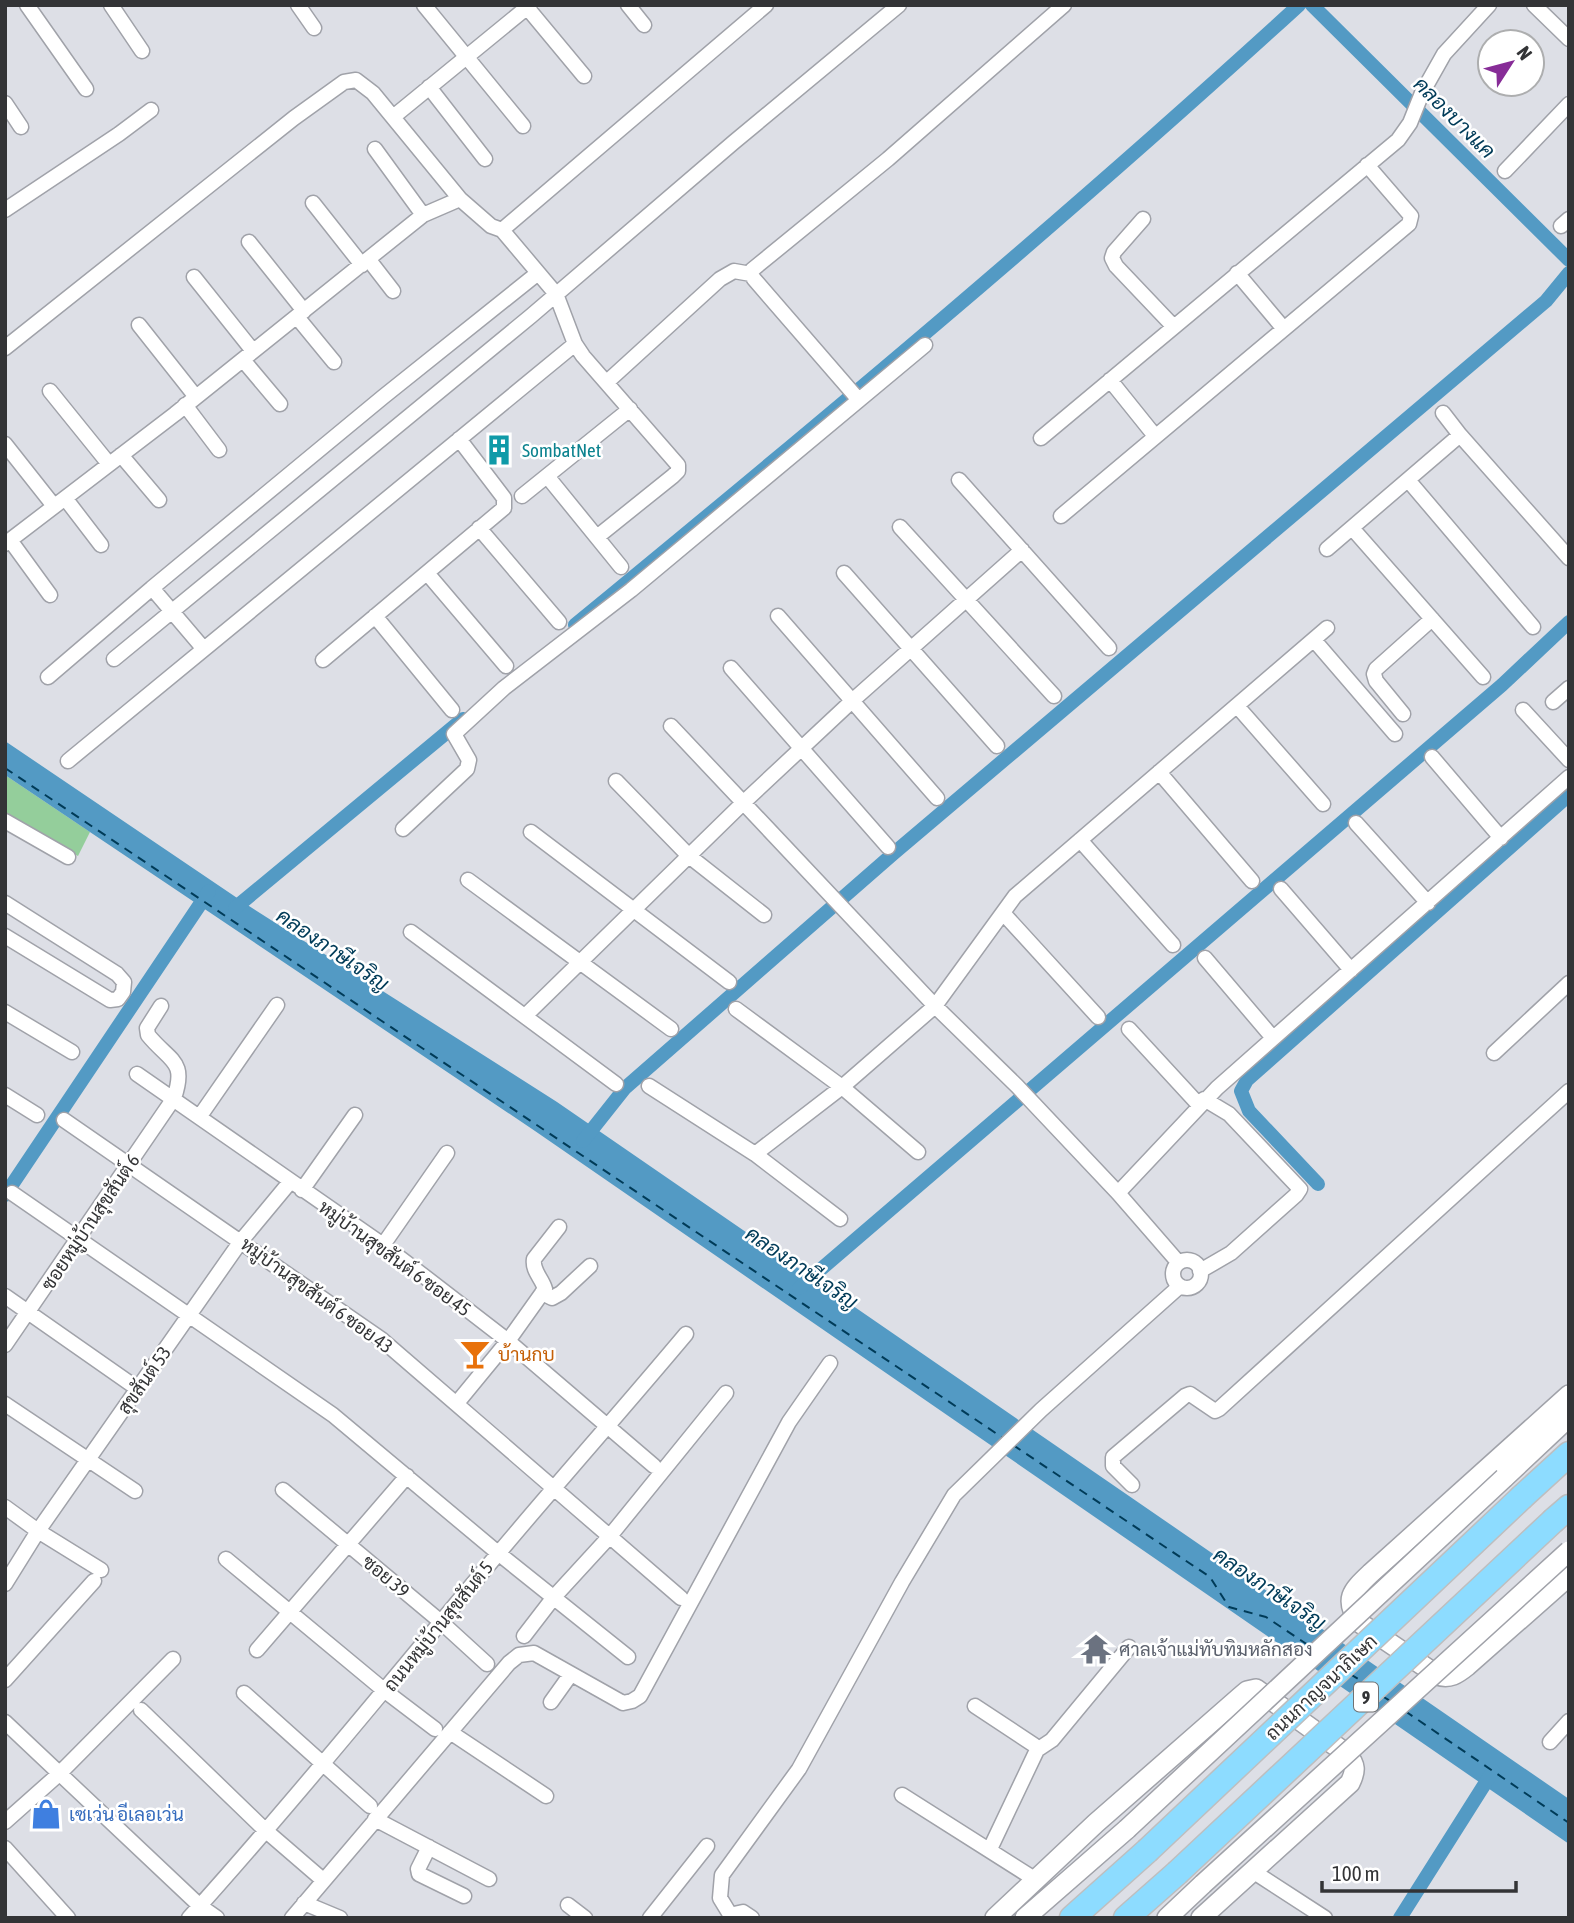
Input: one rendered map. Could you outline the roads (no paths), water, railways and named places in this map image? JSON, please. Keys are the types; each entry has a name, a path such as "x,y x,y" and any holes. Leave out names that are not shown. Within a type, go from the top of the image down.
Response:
{"highway":[{"name":"ถนนกาญจนาภิเษก","path":"1072,1918 1147,1851 1569,1454"},
{"name":"ถนนกาญจนาภิเษก","path":"1126,1918 1561,1514"}],"main road":[{"path":"1569,1395 1371,1573 1354,1589 1350,1598 1353,1612 1360,1623 1437,1675 1446,1678 1458,1674 1569,1576"},
{"path":"1025,1918 1126,1829 1569,1417"},
{"path":"1167,1918 1569,1551"},
{"path":"995,1918 1096,1823 1247,1691 1256,1689 1348,1754 1354,1762 1355,1773 1350,1783 1200,1918"}],"street":[{"path":"27,5 86,89"},
{"path":"111,5 142,51"},
{"path":"298,5 314,28"},
{"path":"424,5 523,126"},
{"path":"628,5 644,25"},
{"path":"502,230 766,5"},
{"path":"114,659 556,294 899,5"},
{"path":"751,274 752,270 888,159 1064,5"},
{"path":"1041,438 1398,140 1410,123 1422,93 1444,54 1489,5"},
{"path":"1534,5 1569,39"},
{"path":"398,113 528,6 584,76"},
{"path":"5,348 294,118 344,82 356,80 373,93 460,199 492,226 502,230 556,294 575,344 675,459 678,471 597,537"},
{"path":"429,87 485,159"},
{"path":"5,103 21,127"},
{"path":"1505,171 1569,104"},
{"path":"5,210 151,110"},
{"path":"375,149 423,215"},
{"path":"1061,516 1409,224 1411,216 1367,165"},
{"path":"50,594 8,542 191,401 423,215 460,199"},
{"path":"313,203 393,290"},
{"path":"1143,219 1112,258 1116,266 1174,327"},
{"path":"249,242 334,362"},
{"path":"607,382 720,279 734,271 751,274 859,399"},
{"path":"48,677 352,422 538,273"},
{"path":"1237,273 1284,329"},
{"path":"194,277 280,404"},
{"path":"139,325 191,401 219,450"},
{"path":"68,761 575,344"},
{"path":"403,829 467,769 469,760 454,734 464,723 504,688 641,581 925,345"},
{"path":"1110,380 1155,436"},
{"path":"50,391 115,459 159,500"},
{"path":"522,496 630,409"},
{"path":"1443,413 1569,558"},
{"path":"1327,549 1460,435"},
{"path":"323,660 504,508 506,503 459,439"},
{"path":"5,444 101,545"},
{"path":"547,477 621,567"},
{"path":"959,480 1109,648"},
{"path":"1408,480 1534,627"},
{"path":"900,527 1054,696"},
{"path":"1352,527 1483,677"},
{"path":"479,528 559,622"},
{"path":"526,1015 744,802 852,701 1022,550"},
{"path":"427,572 506,666"},
{"path":"844,573 997,746"},
{"path":"152,588 203,648"},
{"path":"375,616 452,710"},
{"path":"778,616 937,798"},
{"path":"1404,714 1376,681 1374,674 1376,669 1432,619"},
{"path":"755,1154 842,1087 935,1006 1015,896 1327,628"},
{"path":"1314,640 1395,734"},
{"path":"731,668 888,847"},
{"path":"1553,702 1568,690"},
{"path":"1237,706 1323,804"},
{"path":"1523,710 1569,760"},
{"path":"671,726 935,1006 1030,1099 1178,1262"},
{"path":"1432,757 1501,838"},
{"path":"1159,772 1252,881"},
{"path":"1118,1193 1202,1102 1569,777"},
{"path":"616,781 689,856 764,915"},
{"path":"5,821 68,857"},
{"path":"1356,823 1428,903"},
{"path":"531,832 729,982"},
{"path":"1080,840 1172,945"},
{"path":"468,880 671,1029"},
{"path":"1281,890 1351,970"},
{"path":"5,903 117,974 124,982 123,992 118,999 110,1000 5,936"},
{"path":"1003,913 1098,1017"},
{"path":"411,932 616,1083"},
{"path":"1205,958 1273,1038"},
{"path":"1494,1053 1569,983"},
{"path":"200,1116 277,1005"},
{"path":"161,1006 147,1028 148,1035 177,1066 181,1078 174,1098"},
{"path":"736,1009 842,1087 918,1152"},
{"path":"5,1012 72,1052"},
{"path":"1129,1029 1202,1102 1229,1114 1300,1189 1231,1253 1200,1271"},
{"name":"หมู่บ้านสุขสันต์ 6 ซอย 45","path":"137,1074 383,1245 508,1341 654,1466"},
{"path":"649,1086 755,1154 840,1219"},
{"path":"1132,1485 1112,1466 1114,1457 1185,1396 1190,1394 1214,1411 1219,1409 1569,1091"},
{"path":"5,1096 37,1115"},
{"name":"ซอยหมู่บ้านสุขสันต์ 6","path":"5,1345 174,1098"},
{"name":"สุขสันต์ 53","path":"5,1584 38,1531 241,1241 296,1186 355,1115"},
{"name":"หมู่บ้านสุขสันต์ 6 ซอย 43","path":"64,1120 381,1339 681,1598"},
{"path":"383,1245 447,1153"},
{"path":"12,1193 333,1415 628,1657"},
{"path":"457,1403 508,1341 545,1290 542,1278 535,1271 534,1259 559,1227"},
{"path":"752,1918 743,1912 730,1917 720,1898 722,1875 799,1769 902,1582 954,1495 1041,1410 1180,1286 1195,1285 1200,1276 1197,1264 1190,1260 1178,1262"},
{"path":"1178,1262 1173,1274 1180,1286"},
{"path":"542,1293 552,1298 561,1293 590,1266"},
{"path":"5,1296 138,1389"},
{"name":"ถนนหมู่บ้านสุขสันต์ 5","path":"189,1918 385,1691 498,1553 686,1334"},
{"path":"292,1918 373,1813 442,1731 519,1655 534,1653 623,1703 640,1696 789,1422 830,1363"},
{"path":"524,1636 554,1597 610,1536 726,1393"},
{"path":"5,1404 135,1491"},
{"path":"257,1650 407,1476"},
{"name":"ซอย 39","path":"283,1490 441,1622 487,1664"},
{"path":"5,1507 97,1575 5,1680"},
{"path":"226,1559 385,1691 442,1731 546,1796"},
{"path":"990,1849 1037,1750 1052,1740 1129,1647"},
{"path":"5,1822 59,1774 173,1659"},
{"path":"551,1702 570,1674"},
{"path":"244,1693 373,1813 489,1879"},
{"path":"975,1706 1034,1745 1037,1750"},
{"path":"141,1710 265,1830 323,1880"},
{"path":"1550,1742 1569,1721"},
{"path":"5,1722 200,1906 217,1918"},
{"path":"902,1795 1036,1880"},
{"path":"650,1918 707,1846"},
{"path":"429,1847 418,1869 419,1874 464,1896"},
{"path":"5,1848 68,1918"},
{"path":"1254,1872 1325,1918"},
{"path":"304,1903 340,1918"},
{"path":"568,1905 585,1918"}],"water":[{"path":"5,741 249,906 557,1102 1569,1799 1569,1844 535,1131 5,775"}],"waterway":[{"path":"575,625 942,320 1122,164 1299,5"},
{"name":"คลองบางแค","path":"1312,5 1569,260"},
{"path":"583,1141 625,1088 894,853 1546,301 1569,273"},
{"name":"คลองภาษีเจริญ","path":"799,1288 1502,685 1569,622"},
{"path":"235,908 463,719"},
{"path":"1318,1184 1249,1111 1241,1091 1247,1080 1569,795"},
{"path":"5,1195 209,891"},
{"path":"1400,1918 1493,1771"}],"place":[{"name":"SombatNet","path":"499,450"},
{"name":"บ้านกบ","path":"475,1354"},
{"name":"ศาลเจ้าแม่ทับทิมหลักสอง","path":"1096,1649"},
{"name":"เซเว่น อีเลอเว่น","path":"46,1814"}]}
